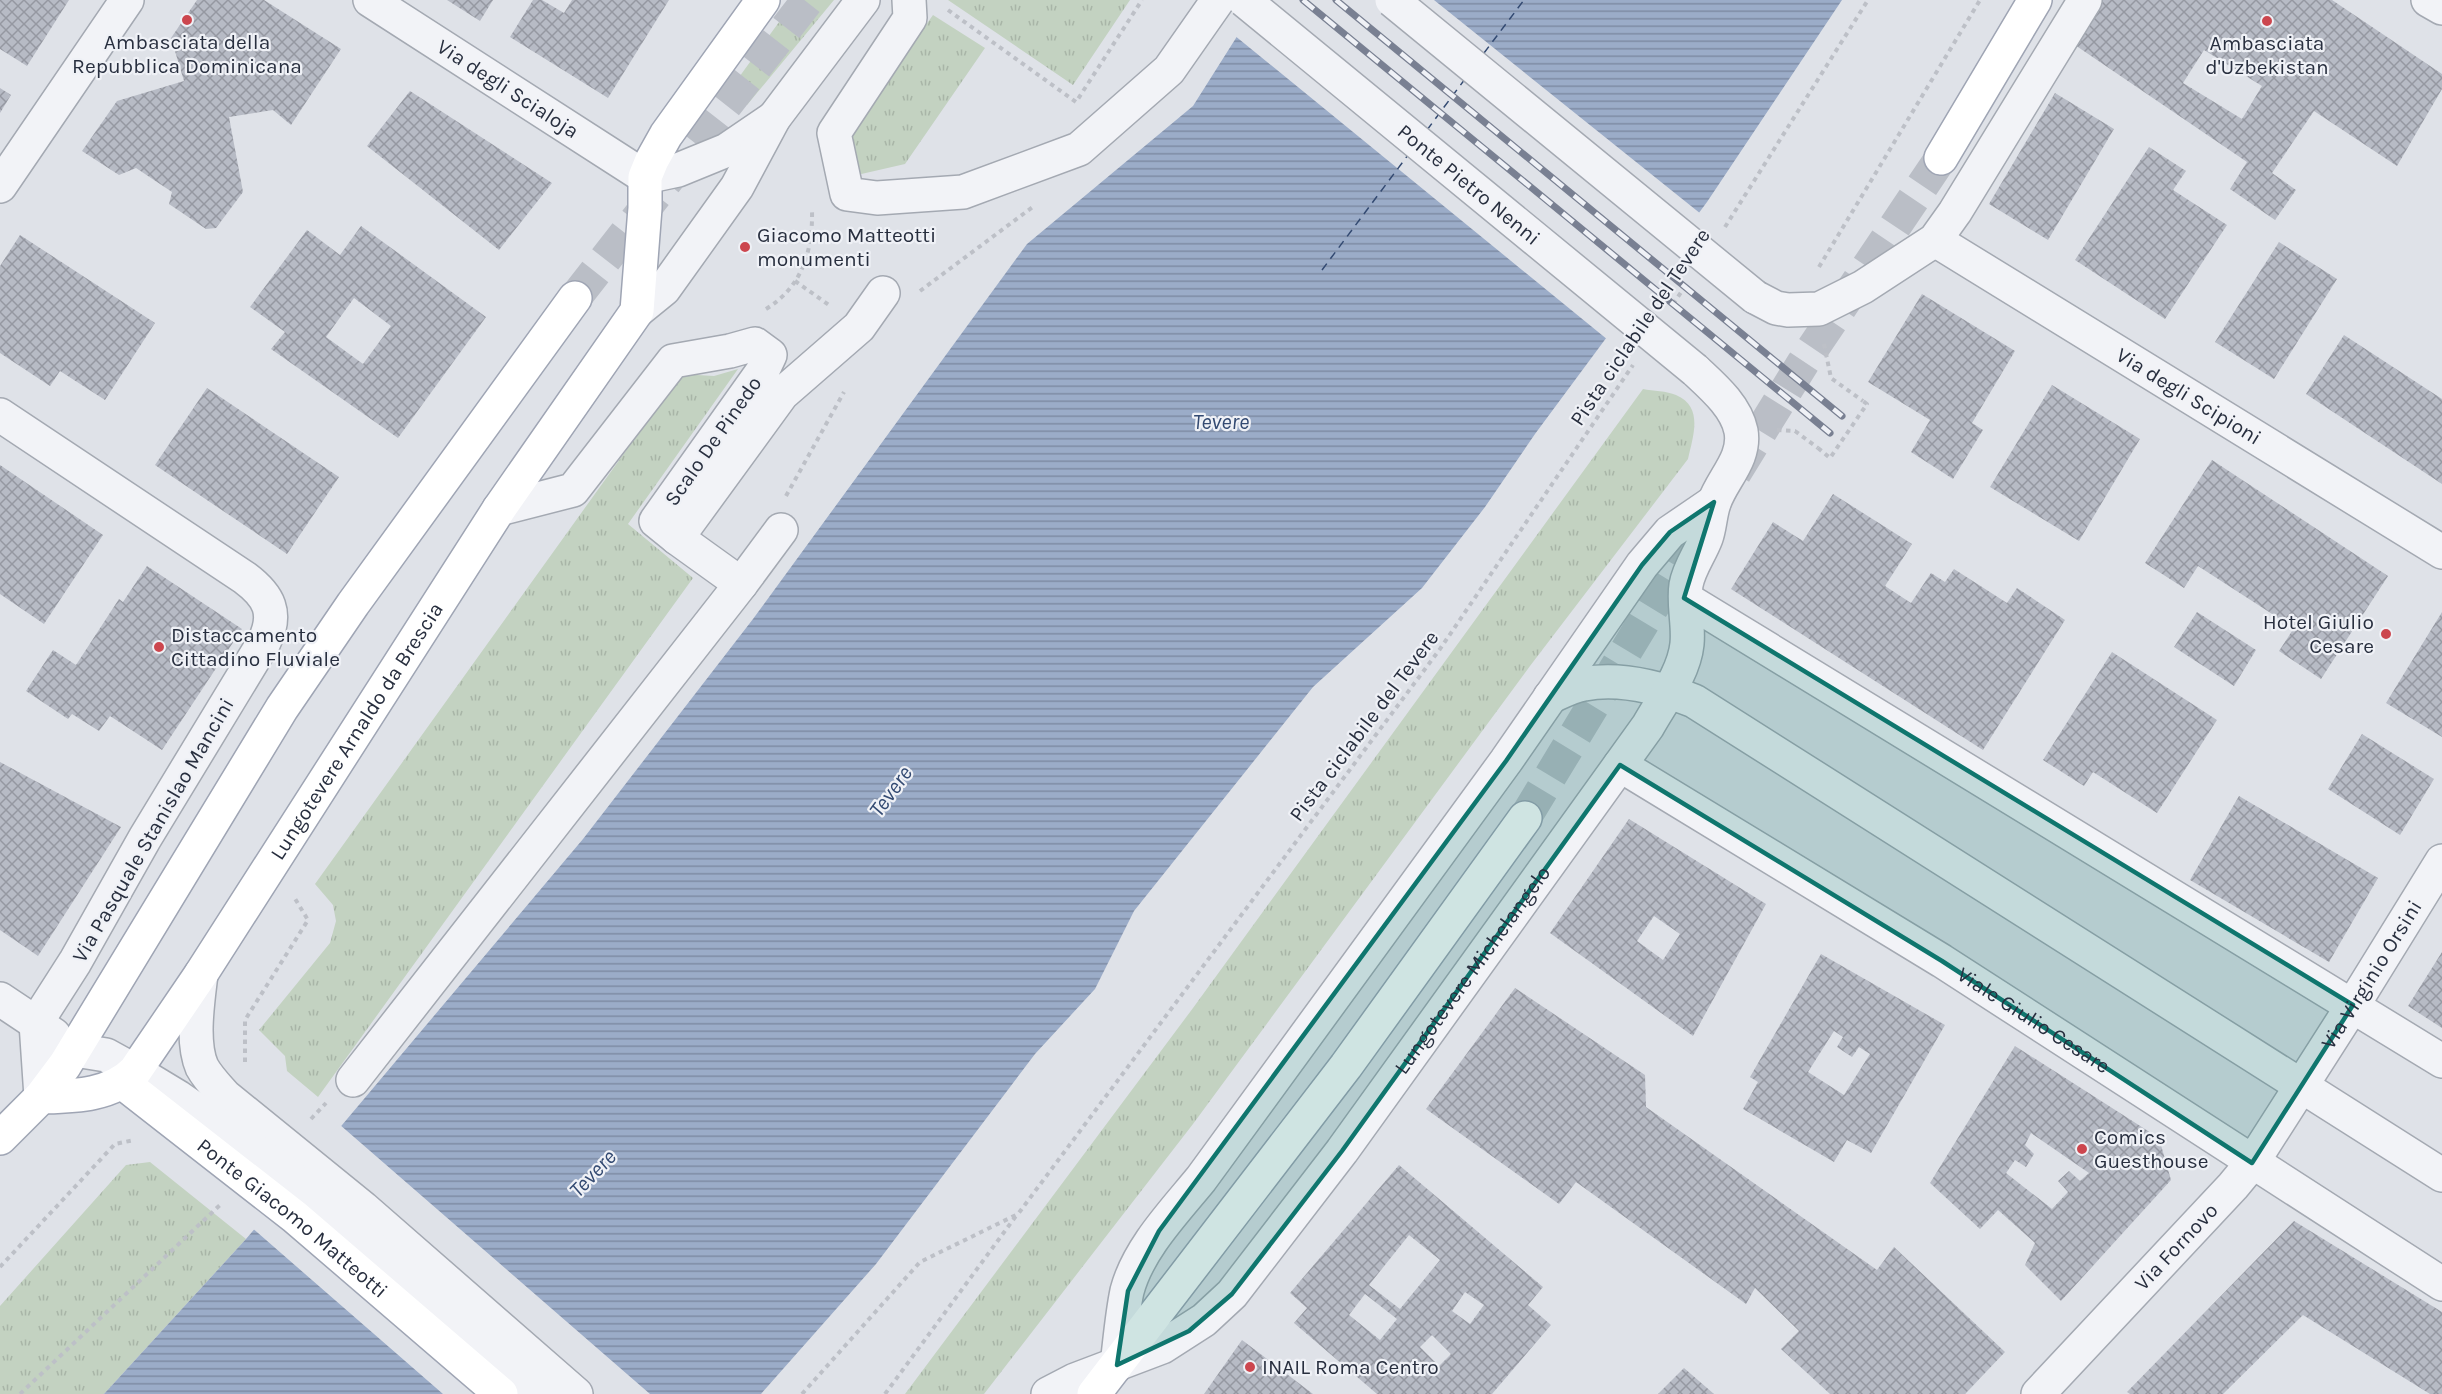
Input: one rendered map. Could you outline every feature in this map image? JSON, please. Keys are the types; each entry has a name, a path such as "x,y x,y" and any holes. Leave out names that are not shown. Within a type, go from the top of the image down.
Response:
{"main road":[{"path":"638,311 645,177 666,135 763,0"},
{"path":"1941,158 2035,0"},
{"path":"0,1138 41,1097 75,1050 282,708 353,604 575,298"},
{"name":"Lungotevere Arnaldo da Brescia","path":"128,1077 201,974 499,509 638,311"},
{"name":"Lungotevere Michelangelo","path":"1094,1394 1111,1379 1346,1066 1525,818"},
{"path":"41,1097 95,1092 128,1077"},
{"name":"Ponte Giacomo Matteotti","path":"128,1077 209,1117 295,1217 501,1394"}],"street":[{"path":"0,186 127,0"},
{"name":"Via degli Scialoja","path":"370,0 645,177"},
{"name":"Lungotevere Arnaldo da Brescia","path":"638,311 664,289 737,187 774,118 863,0"},
{"path":"910,4 910,18 834,133 847,194 877,198 963,192 1079,149 1169,70 1218,0"},
{"name":"Ponte Pietro Nenni","path":"1244,0 1695,370"},
{"path":"1392,0 1755,297 1776,308 1788,310 1819,309 1863,287 1935,240 1956,212 2085,0"},
{"path":"2428,0 2442,8"},
{"name":"Lungotevere Arnaldo da Brescia","path":"645,177 678,170 727,150 774,118"},
{"name":"Via degli Scipioni","path":"1935,240 2442,552"},
{"name":"Scalo De Pinedo","path":"499,509 573,490 673,361 755,344 770,355 762,372 656,521 677,538 782,394 859,327 883,292"},
{"name":"Lungotevere Michelangelo","path":"1048,1394 1075,1380 1111,1379 1190,1331 1232,1294 1342,1151 1620,765 1669,691 1682,665 1687,646 1688,579 1706,538 1714,502 1738,457 1741,432 1737,420 1724,399 1695,370"},
{"name":"Via Pasquale Stanislao Mancini","path":"0,415 245,578 263,594 269,606 271,619 264,642 145,838 75,962 36,1023"},
{"name":"Lungotevere Michelangelo","path":"1111,1379 1128,1291 1135,1271 1146,1251 1485,789 1657,545 1670,532 1714,502"},
{"path":"353,1080 781,530"},
{"path":"677,538 741,584"},
{"path":"1686,599 2442,1060"},
{"path":"1550,697 1573,687 1594,682 1622,683 1669,691 1694,701 2301,1087 2442,1174"},
{"name":"Viale Giulio Cesare","path":"1620,765 1942,960 2442,1284"},
{"name":"Via Virginio Orsini","path":"2301,1087 2442,861"},
{"path":"201,974 197,1009 199,1054 206,1074 209,1117 284,1172 539,1394"},
{"name":"Ponte Giacomo Matteotti","path":"0,999 75,1050 128,1077"},
{"path":"36,1023 41,1097"},
{"name":"Via Fornovo","path":"2038,1394 2233,1186 2252,1163 2301,1087"},
{"name":"Ponte Giacomo Matteotti","path":"209,1117 363,1208 576,1394"}],"path":[{"path":"910,4 936,2 1076,102 1142,0"},
{"name":"Pista ciclabile del Tevere","path":"1719,235 1868,0"},
{"path":"1795,430 1830,458 1867,404 1831,378 1812,278 1980,0"},
{"path":"762,311 789,290 805,266 812,238 812,203"},
{"path":"918,293 950,267"},
{"name":"Pista ciclabile del Tevere","path":"1667,313 1687,284"},
{"name":"Pista ciclabile del Tevere","path":"801,1394 920,1262 1017,1214 1440,649 1635,362"},
{"path":"787,493 845,390"},
{"path":"0,1268 115,1144 139,1139"},
{"path":"20,1394 213,1211"},
{"path":"885,1394 1017,1214"}],"highlighted area":[{"path":"1714,502 1684,598 2353,1005 2252,1163 1942,961 1620,765 1342,1151 1232,1294 1189,1331 1117,1365 1128,1291 1159,1231 1506,761 1642,565 1670,532"}],"green space":[{"path":"795,0 834,0 747,105 729,91"},
{"path":"948,0 1130,0 1073,85"},
{"path":"933,15 985,48 905,164 857,175 847,135"},
{"path":"738,369 628,524 693,578 318,1097 287,1071 285,1056 259,1030 330,943 336,921 333,905 315,884 681,374 714,376"},
{"path":"1643,389 1676,395 1685,400 1690,407 1693,414 1694,432 1688,459 1530,666 1193,1124 984,1394 905,1394 1193,1008"},
{"path":"150,1162 246,1239 104,1394 0,1394 0,1306 126,1165"}],"water":[{"name":"Tevere","path":"1260,0 1842,0 1707,202 1535,434 1485,507 1422,588 1313,687 1134,911 1095,989 1035,1054 876,1264 761,1394 104,1394 246,1239 583,839 753,619 1027,244 1193,106"}],"pier":[{"path":"1257,0 1434,0 1701,214 1608,340 1234,35"},
{"path":"339,1124 650,1394 443,1394 251,1227"}],"building":[{"path":"0,0 69,0 27,66 0,49"},
{"path":"197,0 264,0 341,49 291,125 273,110 229,117 243,192 216,228 206,229 169,204 172,192 136,168 119,175 82,151 117,101 184,81 171,38"},
{"path":"447,0 493,0 480,21"},
{"path":"533,0 542,0 564,13 572,0 669,0 608,98 510,37"},
{"path":"2098,0 2332,0 2442,74 2442,89 2397,166 2314,111 2272,173 2296,190 2275,220 2230,189 2247,162 2072,43","holes":["2204,50 2262,86 2242,119 2183,83"]},
{"path":"0,88 11,95 0,113"},
{"path":"410,91 552,183 499,250 367,146"},
{"path":"2055,93 2114,129 2048,240 1989,204"},
{"path":"2149,147 2186,171 2173,190 2227,225 2165,319 2075,260"},
{"path":"361,226 486,317 398,438 271,349 285,332 250,307 307,230 340,255","holes":["354,298 391,326 363,364 326,337"]},
{"path":"20,235 155,323 105,400 60,371 50,386 0,353 0,266"},
{"path":"2279,242 2337,279 2274,379 2215,342"},
{"path":"1922,294 2015,351 1972,423 1983,430 1953,479 1911,452 1930,420 1868,382"},
{"path":"2344,335 2442,399 2442,484 2306,394"},
{"path":"2052,385 2140,439 2079,541 1990,487"},
{"path":"207,388 339,477 287,554 155,465"},
{"path":"2212,460 2388,576 2321,679 2279,651 2294,628 2198,566 2184,588 2145,563"},
{"path":"0,465 103,535 44,624 0,594"},
{"path":"1833,494 1912,544 1885,586 1911,603 1931,573 1945,582 1954,569 2007,603 2017,588 2065,620 1983,750 1731,589 1773,522 1803,541"},
{"name":"Distaccamento Cittadino Fluviale","path":"147,566 242,629 162,750 110,716 99,731 72,714 68,719 26,691 53,650 76,665 119,599 123,602"},
{"path":"2197,612 2256,650 2234,686 2174,647"},
{"path":"2442,612 2442,737 2386,703"},
{"path":"2112,652 2217,720 2157,813 2093,772 2084,786 2043,760"},
{"path":"2362,734 2434,779 2400,835 2328,789"},
{"path":"0,762 121,827 38,956 0,930"},
{"path":"2239,796 2378,878 2329,962 2190,880"},
{"path":"1629,819 1766,904 1693,1036 1550,933","holes":["1654,916 1680,934 1663,960 1637,941"]},
{"path":"2442,952 2442,1028 2408,1006"},
{"path":"1821,954 1945,1025 1871,1153 1847,1140 1834,1162 1743,1109 1758,1082 1750,1077","holes":["1834,1031 1843,1037 1837,1047 1852,1057 1859,1047 1870,1054 1844,1095 1808,1072"]},
{"path":"1515,988 1645,1075 1646,1107 1877,1270 1894,1247 2005,1352 1965,1394 1830,1394 1781,1349 1799,1331 1755,1288 1746,1304 1576,1182 1559,1204 1426,1109"},
{"path":"2015,1046 2159,1138 2171,1180 2061,1301 2025,1265 2035,1243 1998,1210 1980,1229 1930,1183","holes":["2031,1133 2089,1173 2080,1181 2069,1171 2058,1181 2068,1192 2052,1209 2006,1173 2015,1160 2026,1167 2034,1154 2025,1145"]},
{"path":"1399,1165 1543,1287 1528,1305 1551,1325 1492,1394 1377,1394 1294,1323 1307,1308 1290,1293","holes":["1409,1235 1440,1260 1400,1309 1369,1285","1465,1292 1484,1305 1470,1324 1452,1311","1365,1294 1397,1319 1380,1340 1349,1315","1432,1335 1451,1354 1439,1366 1420,1347"]},
{"path":"2294,1221 2442,1312 2442,1394 2430,1394 2303,1315 2223,1394 2130,1394 2127,1392"},
{"name":"INAIL Roma Centro","path":"1242,1340 1313,1394 1204,1394"},
{"path":"1684,1368 1714,1394 1658,1394"}],"ferry route":[{"path":"1484,53 1524,0"},
{"path":"1427,130 1465,79"},
{"path":"1322,270 1408,155"}],"tunnel":[{"path":"575,298 808,0"},
{"path":"1735,473 1803,363 1941,158"},
{"path":"1525,818 1695,537"}],"railway":[{"path":"1303,0 1830,433"},
{"path":"1336,0 1842,416"}],"place":[{"name":"Ambasciata della Repubblica Dominicana","path":"187,20"},
{"name":"Ambasciata d'Uzbekistan","path":"2267,21"},
{"name":"Giacomo Matteotti monumenti","path":"745,247"},
{"name":"Hotel Giulio Cesare","path":"2386,634"},
{"name":"Distaccamento Cittadino Fluviale","path":"159,647"},
{"name":"Comics Guesthouse","path":"2082,1149"},
{"name":"INAIL Roma Centro","path":"1250,1367"}]}
